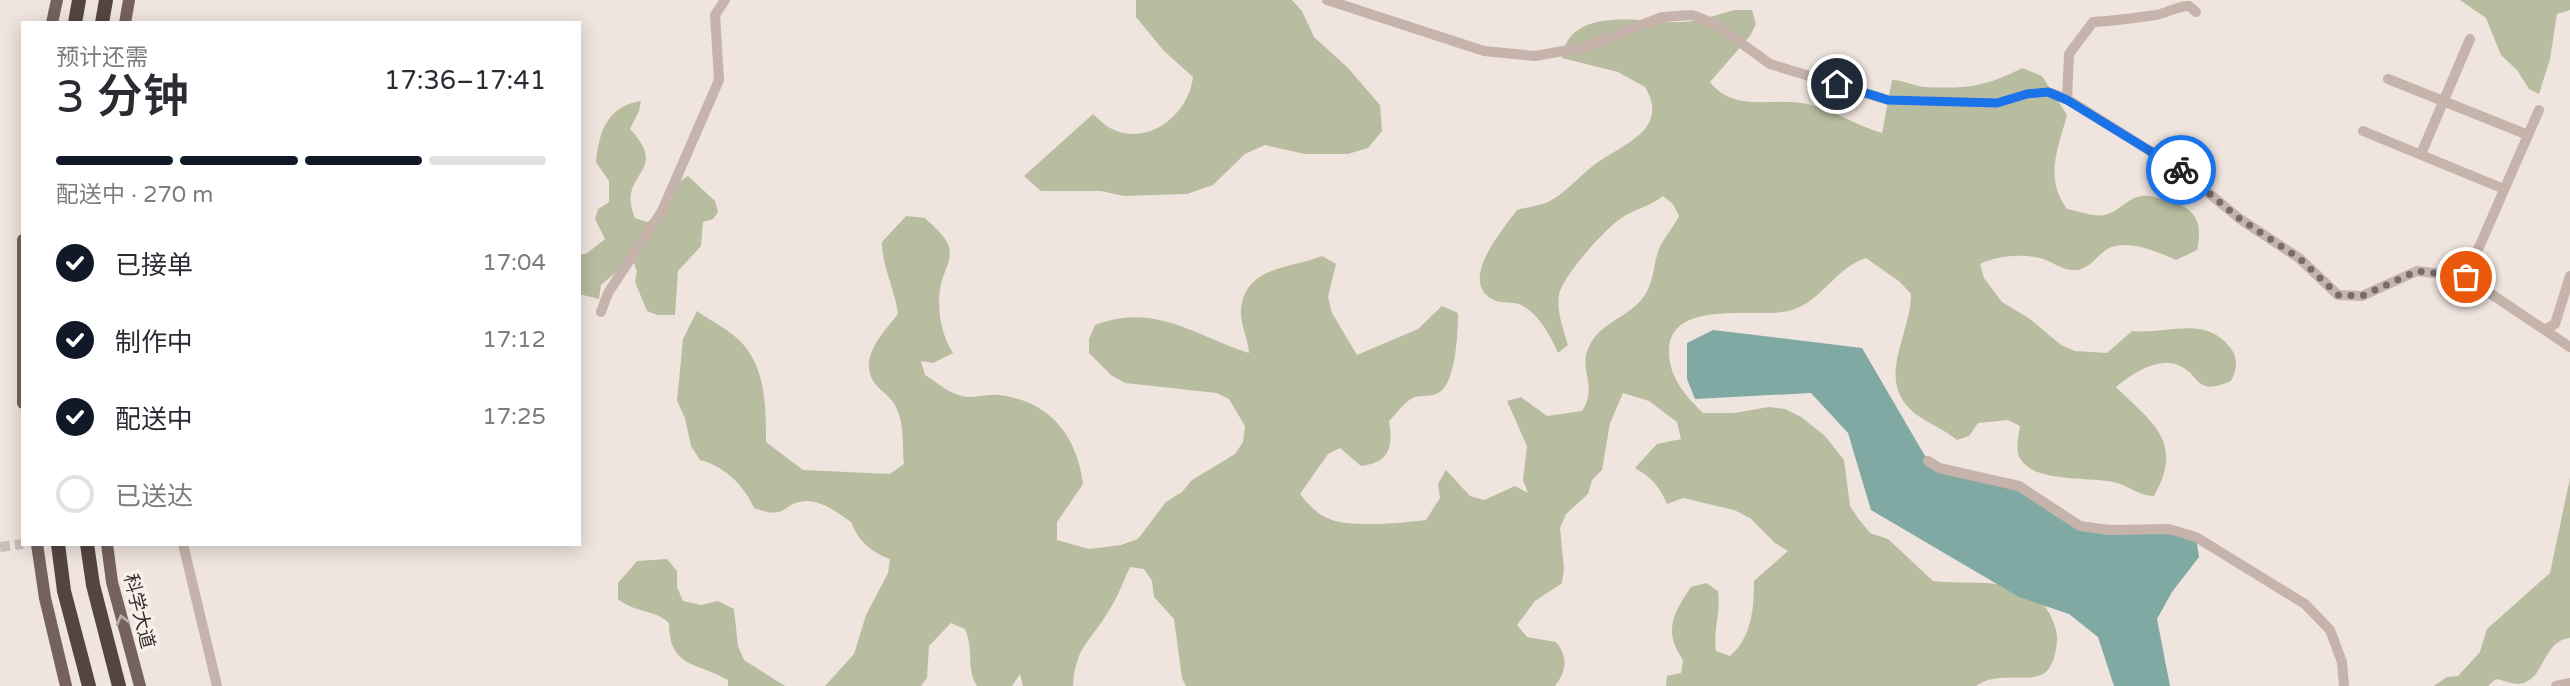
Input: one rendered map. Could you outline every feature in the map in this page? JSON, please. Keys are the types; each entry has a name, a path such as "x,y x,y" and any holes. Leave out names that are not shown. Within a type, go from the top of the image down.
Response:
{"highway":[{"path":"75,21 79,0"},
{"path":"102,21 106,0"},
{"path":"58,546 64,591 89,686"},
{"name":"科学大道","path":"87,546 93,585 118,686"}],"main road":[{"path":"52,21 57,0"},
{"path":"125,21 129,0"},
{"path":"37,546 45,598 66,686"},
{"name":"科学大道","path":"107,546 112,582 139,686"}],"street":[{"path":"601,312 608,293 662,211 719,80 715,16 725,0"},
{"path":"1327,0 1484,51 1535,56 1585,47 1662,17 1692,15 1714,24 1770,64 1888,100 1997,103 2027,94 2048,92 2067,100 2182,171 2240,219 2299,258 2338,295 2362,296 2417,271 2466,277 2570,347"},
{"path":"2067,100 2069,54 2093,22 2122,21 2182,6 2189,6 2196,12"},
{"path":"2421,155 2470,39"},
{"path":"2388,79 2528,135"},
{"path":"2466,277 2539,110"},
{"path":"2363,131 2504,190"},
{"path":"2546,329 2555,324 2570,276"},
{"path":"1928,461 1939,468 2020,486 2048,502 2080,526 2109,530 2169,528 2196,537 2305,604 2330,630 2342,662 2344,686"},
{"path":"183,546 217,686"},
{"path":"2556,686 2570,683"}],"green space":[{"path":"1136,0 1292,0 1302,11 1314,37 1348,68 1380,105 1382,131 1368,148 1348,154 1305,154 1265,145 1245,154 1213,185 1187,194 1124,196 1101,191 1041,191 1024,176 1093,114 1110,128 1138,134 1164,124 1175,115 1190,91 1193,77 1164,51 1136,17"},
{"path":"2460,0 2570,0 2570,10 2557,14 2550,59 2539,94 2529,89 2517,70 2501,55 2486,18"},
{"path":"1734,10 1752,10 1756,24 1750,36 1710,82 1720,92 1732,98 1811,105 1882,133 1892,80 1925,87 1964,87 1986,83 2022,68 2042,76 2067,115 2057,152 2055,175 2056,186 2067,209 2090,215 2104,215 2132,199 2148,196 2183,206 2198,223 2197,250 2176,260 2161,253 2125,245 2109,248 2079,270 2065,269 2043,259 2027,256 2002,257 1980,264 1984,278 2002,302 2030,319 2061,345 2075,351 2107,353 2132,331 2184,328 2208,331 2229,346 2236,363 2231,381 2204,386 2186,369 2162,363 2136,372 2116,387 2152,422 2165,447 2163,477 2154,496 2113,482 2059,477 2033,470 2023,463 2018,453 2020,426 2008,420 1978,423 1969,436 1957,440 1920,417 1906,404 1898,390 1896,375 1911,294 1900,282 1866,258 1846,269 1803,306 1778,312 1701,316 1685,322 1674,333 1669,349 1671,368 1684,392 1703,413 1734,413 1769,407 1785,409 1801,417 1825,436 1844,460 1850,506 1870,533 1888,539 1933,581 2005,585 2037,598 2048,611 2057,635 2054,657 2047,671 2033,677 1994,679 1976,686 1666,686 1667,676 1681,673 1683,660 1673,640 1672,631 1675,614 1691,587 1706,583 1718,591 1716,651 1730,656 1743,640 1750,622 1754,581 1788,551 1775,543 1750,518 1734,510 1683,498 1667,504 1654,483 1635,468 1657,444 1681,439 1677,422 1649,401 1623,393 1610,423 1602,470 1592,480 1588,494 1566,514 1560,528 1564,569 1562,583 1535,601 1517,625 1527,637 1556,642 1560,648 1564,664 1555,686 1186,686 1182,678 1174,619 1154,597 1152,581 1144,569 1130,567 1111,607 1080,653 1073,686 1023,686 1020,674 1012,686 977,686 972,673 968,636 965,629 951,623 929,646 927,678 921,686 825,686 854,654 866,615 888,573 890,559 866,545 851,522 818,503 798,502 773,513 754,508 745,492 732,478 717,467 700,460 691,446 685,418 677,401 683,339 697,311 732,334 750,353 763,390 766,442 803,470 890,474 904,464 900,419 893,402 873,381 869,372 875,345 898,314 882,242 906,216 925,218 942,235 949,248 949,258 941,284 939,311 953,353 933,363 921,361 925,375 957,395 999,395 1017,399 1046,413 1058,423 1074,450 1083,484 1057,522 1057,540 1089,549 1121,545 1138,539 1166,502 1182,492 1192,480 1235,454 1243,442 1245,426 1229,399 1217,393 1125,383 1111,375 1089,353 1089,339 1095,325 1136,317 1155,319 1192,330 1249,353 1241,309 1251,284 1272,271 1322,256 1336,264 1328,297 1332,313 1357,355 1418,329 1442,306 1458,313 1457,331 1450,378 1440,392 1410,400 1389,421 1390,446 1384,457 1361,466 1340,448 1328,454 1300,494 1305,501 1325,517 1346,523 1426,520 1440,498 1438,484 1446,470 1470,496 1484,500 1515,486 1528,493 1523,480 1527,446 1507,401 1521,397 1547,416 1582,411 1589,386 1586,364 1588,349 1598,333 1642,299 1650,285 1659,250 1679,216 1673,204 1663,196 1620,219 1586,252 1560,291 1559,311 1568,345 1558,353 1544,326 1529,310 1517,304 1496,301 1485,293 1480,282 1486,256 1517,210 1544,203 1561,194 1594,165 1640,134 1648,125 1652,114 1645,87 1618,72 1562,58 1568,41 1578,30 1593,23 1610,20 1681,22"},
{"path":"641,101 630,129 646,155 645,165 632,191 631,203 635,218 647,222 656,217 672,187 688,176 715,201 718,212 713,219 703,222 701,246 678,271 675,315 657,315 647,311 635,282 637,271 632,259 601,285 599,299 581,294 581,254 586,254 605,239 595,219 598,209 609,202 609,181 596,162 600,141 607,122 620,108"},
{"path":"2570,478 2570,638 2553,646 2539,670 2527,682 2515,684 2496,679 2488,686 2434,686 2447,677 2458,676 2480,652 2487,629 2550,573"},
{"path":"667,559 677,571 677,587 683,601 701,605 718,601 734,609 738,646 744,660 785,686 728,686 728,680 679,656 670,638 669,623 657,615 631,607 618,599 618,583 637,561"}],"water":[{"path":"1713,330 1862,348 1928,461 2019,486 2080,526 2140,528 2196,537 2199,557 2172,592 2157,619 2170,686 2114,686 2098,637 2069,614 2019,597 1871,510 1848,433 1811,393 1695,399 1687,379 1687,343"}],"tunnel":[{"path":"0,547 21,544"}],"way so far":[{"path":"2181,170 2240,219 2299,258 2338,295 2362,296 2417,271 2466,277"}],"route":[{"path":"1837,84 1888,100 1997,103 2027,94 2048,92 2067,100 2181,170"}]}
